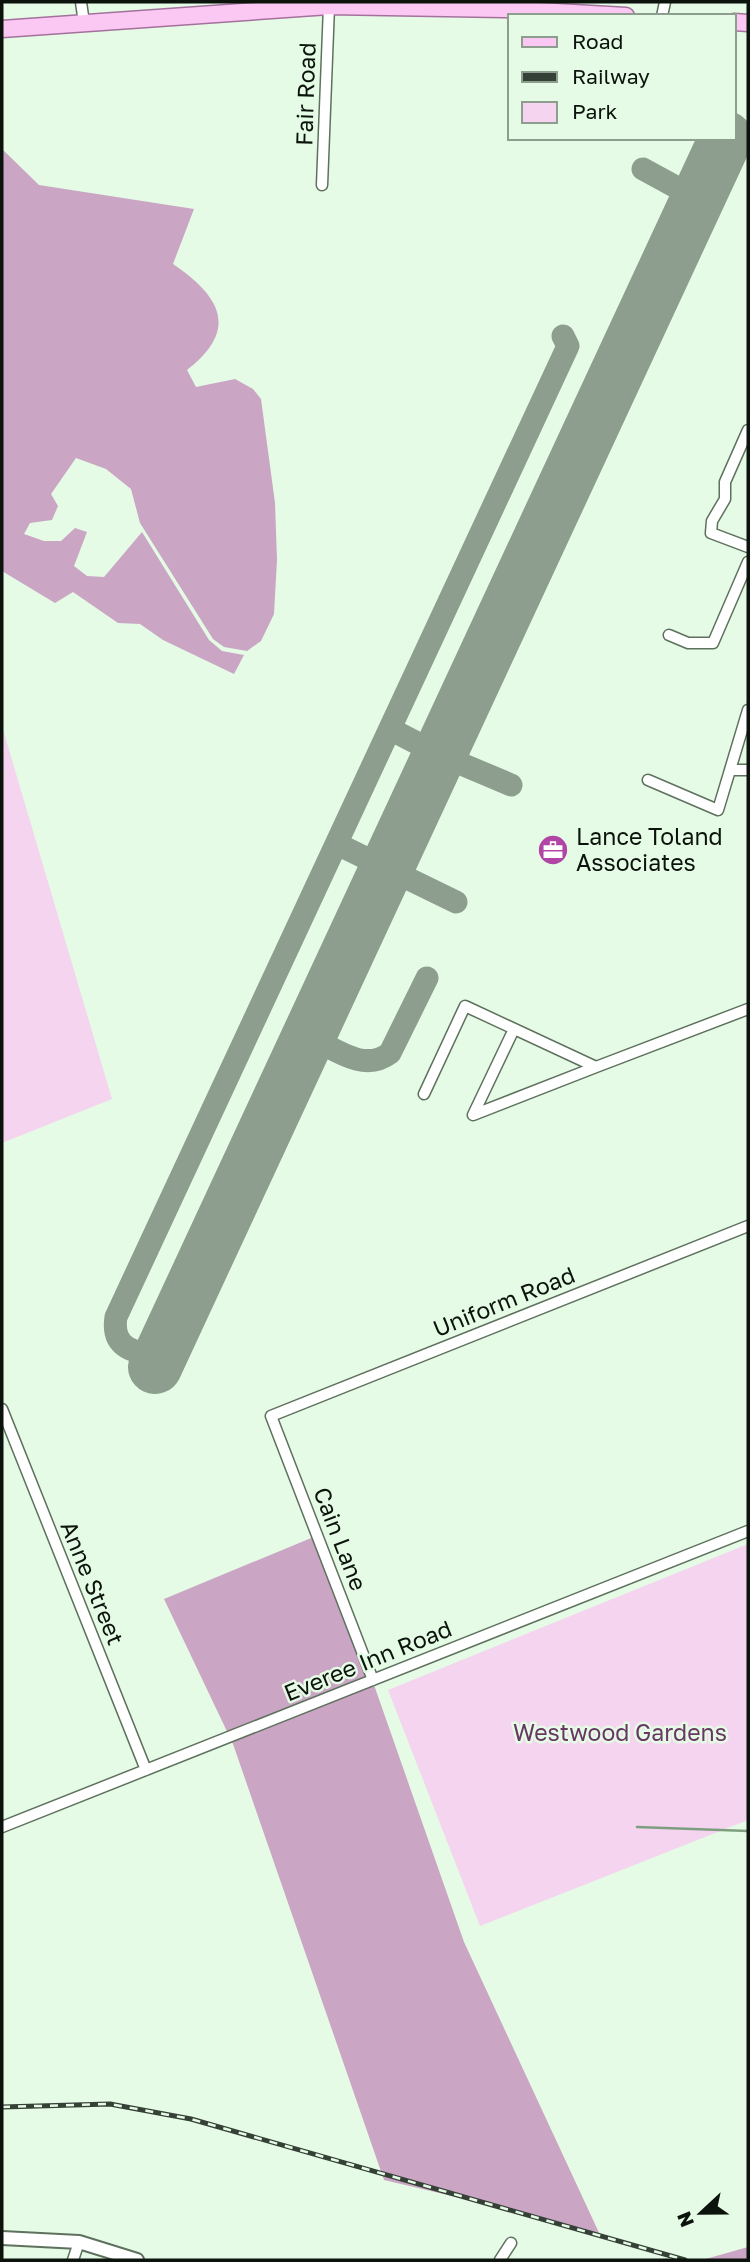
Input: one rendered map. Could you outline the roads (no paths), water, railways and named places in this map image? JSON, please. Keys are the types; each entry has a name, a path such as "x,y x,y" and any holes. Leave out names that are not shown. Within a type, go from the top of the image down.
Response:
{"main road":[{"path":"2,29 329,6 529,6 607,14"}],"street":[{"path":"81,2 84,23"},
{"name":"Fair Road","path":"322,185 329,6"},
{"path":"748,430 725,482 726,499 712,521 711,533 748,547"},
{"path":"669,635 688,643 713,643 748,562"},
{"path":"648,780 718,810 748,715"},
{"path":"730,770 748,770"},
{"path":"424,1094 465,1006 596,1067"},
{"path":"514,1029 473,1115 748,1009"},
{"name":"Uniform Road","path":"274,1415 748,1226"},
{"name":"Anne Street","path":"2,1409 146,1770"},
{"name":"Cain Lane","path":"274,1415 271,1416 373,1680"},
{"name":"Everee Inn Road","path":"2,1827 748,1531"},
{"path":"2,2238 79,2242 137,2260"},
{"path":"73,2260 79,2242"},
{"path":"500,2260 511,2243"}],"waterway":[{"path":"637,1827 748,1831"}],"railway":[{"path":"2,2107 110,2104 191,2119 685,2260"}],"place":[{"name":"Lance Toland Associates","path":"553,850"}],"park label":[{"name":"Westwood Gardens","path":"620,1733"}]}
